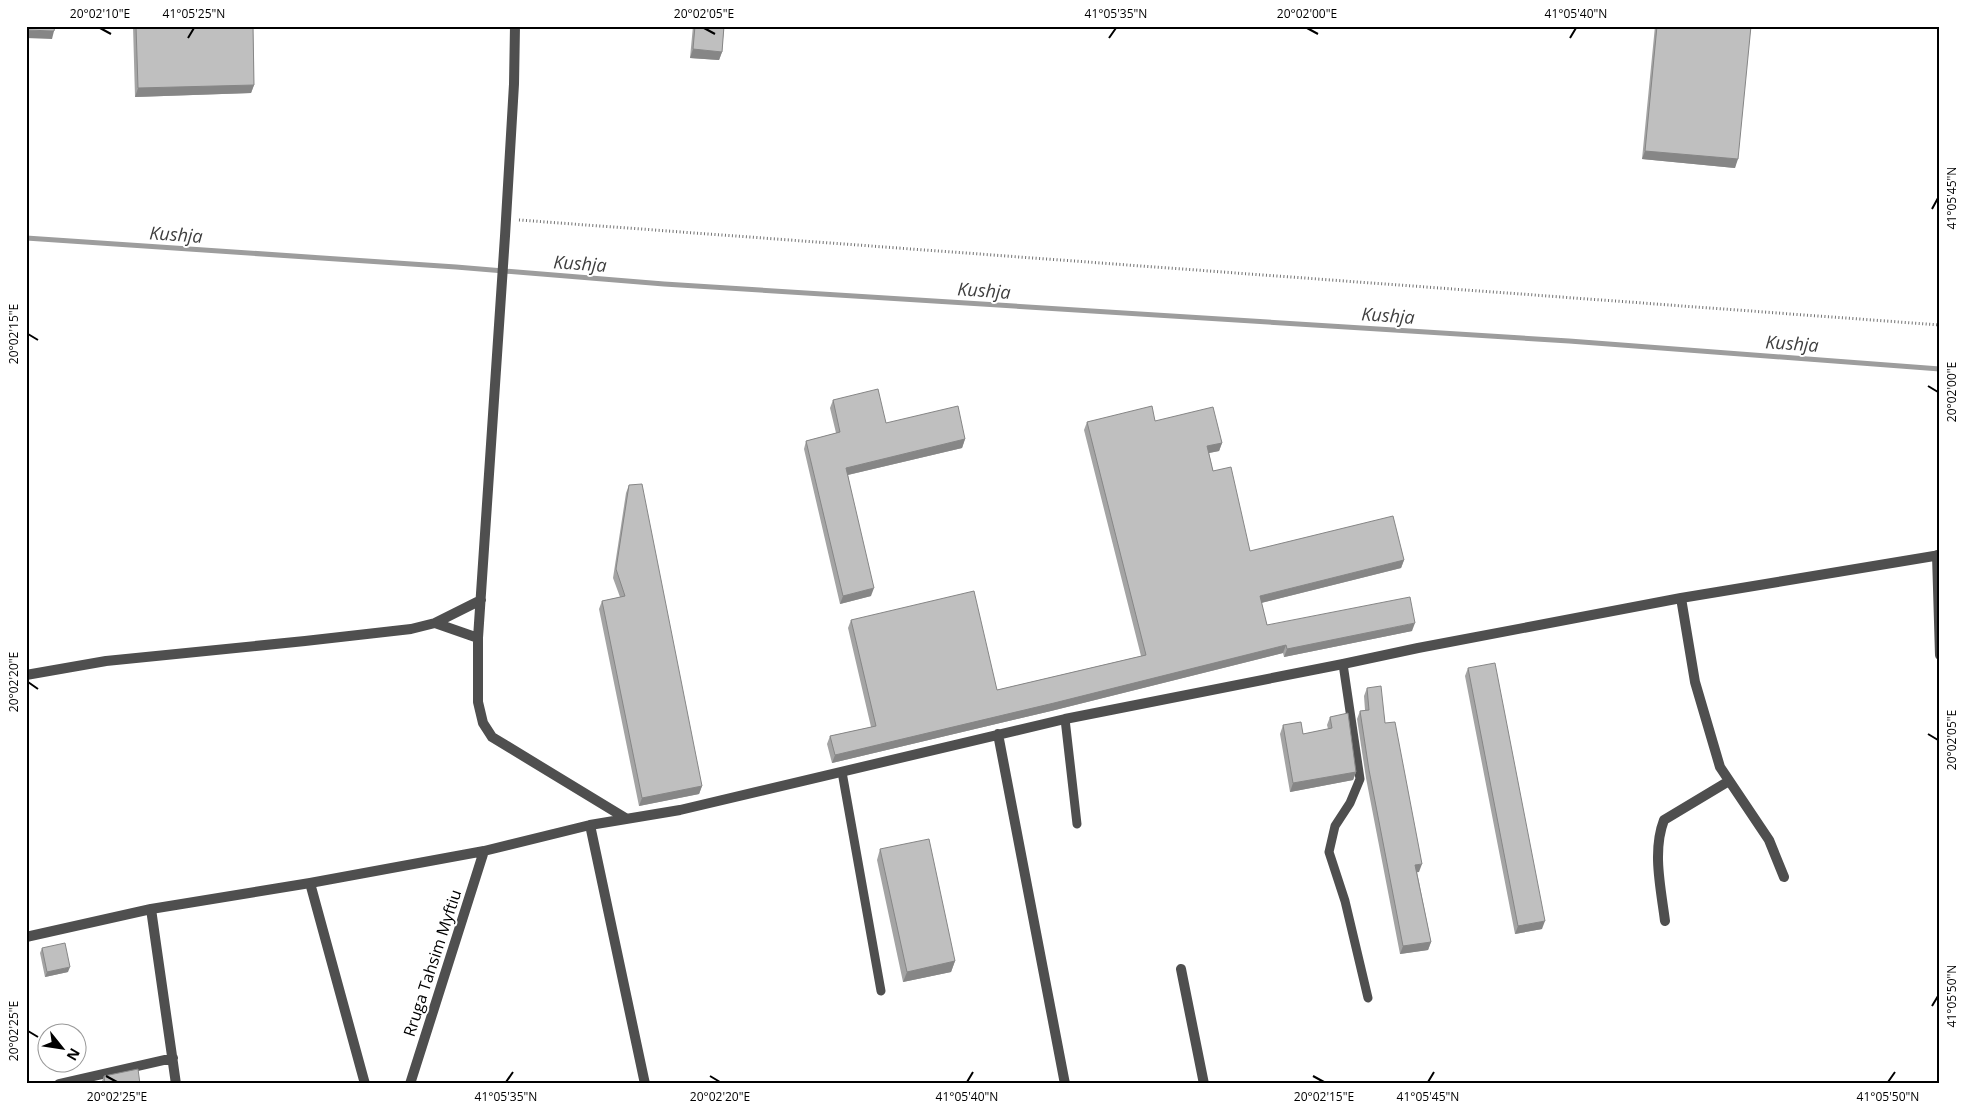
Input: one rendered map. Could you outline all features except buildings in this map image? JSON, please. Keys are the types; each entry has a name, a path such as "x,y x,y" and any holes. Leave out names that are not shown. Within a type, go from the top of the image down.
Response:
{"street":[{"path":"515,26 514,84 505,236 478,638 478,702 483,723 492,737 627,819"},
{"path":"26,937 151,909 310,883 484,851 590,825 680,810 1065,719 1418,648 1681,598 1938,555 1940,655"},
{"path":"1681,598 1695,682 1720,768 1769,840 1784,877"},
{"path":"26,675 106,661 411,629 435,623 481,600"},
{"path":"435,623 478,638"},
{"path":"998,734 1065,1084"},
{"path":"1665,921 1658,868 1661,828 1664,820 1729,782"},
{"path":"590,825 645,1084"},
{"name":"Rruga Tahsim Myftiu","path":"410,1084 484,851"},
{"path":"310,883 365,1084"},
{"path":"151,909 176,1084"},
{"path":"1181,969 1204,1084"},
{"path":"58,1084 173,1058"}],"lane":[{"path":"1344,664 1360,780 1350,802 1335,826 1329,852 1345,901 1368,998"},
{"path":"1065,719 1077,824"},
{"path":"842,772 880,991"}],"path":[{"path":"506,219 1940,325"}],"waterway":[{"name":"Kushja","path":"26,238 456,267 664,284 1569,341 1940,369"}]}
